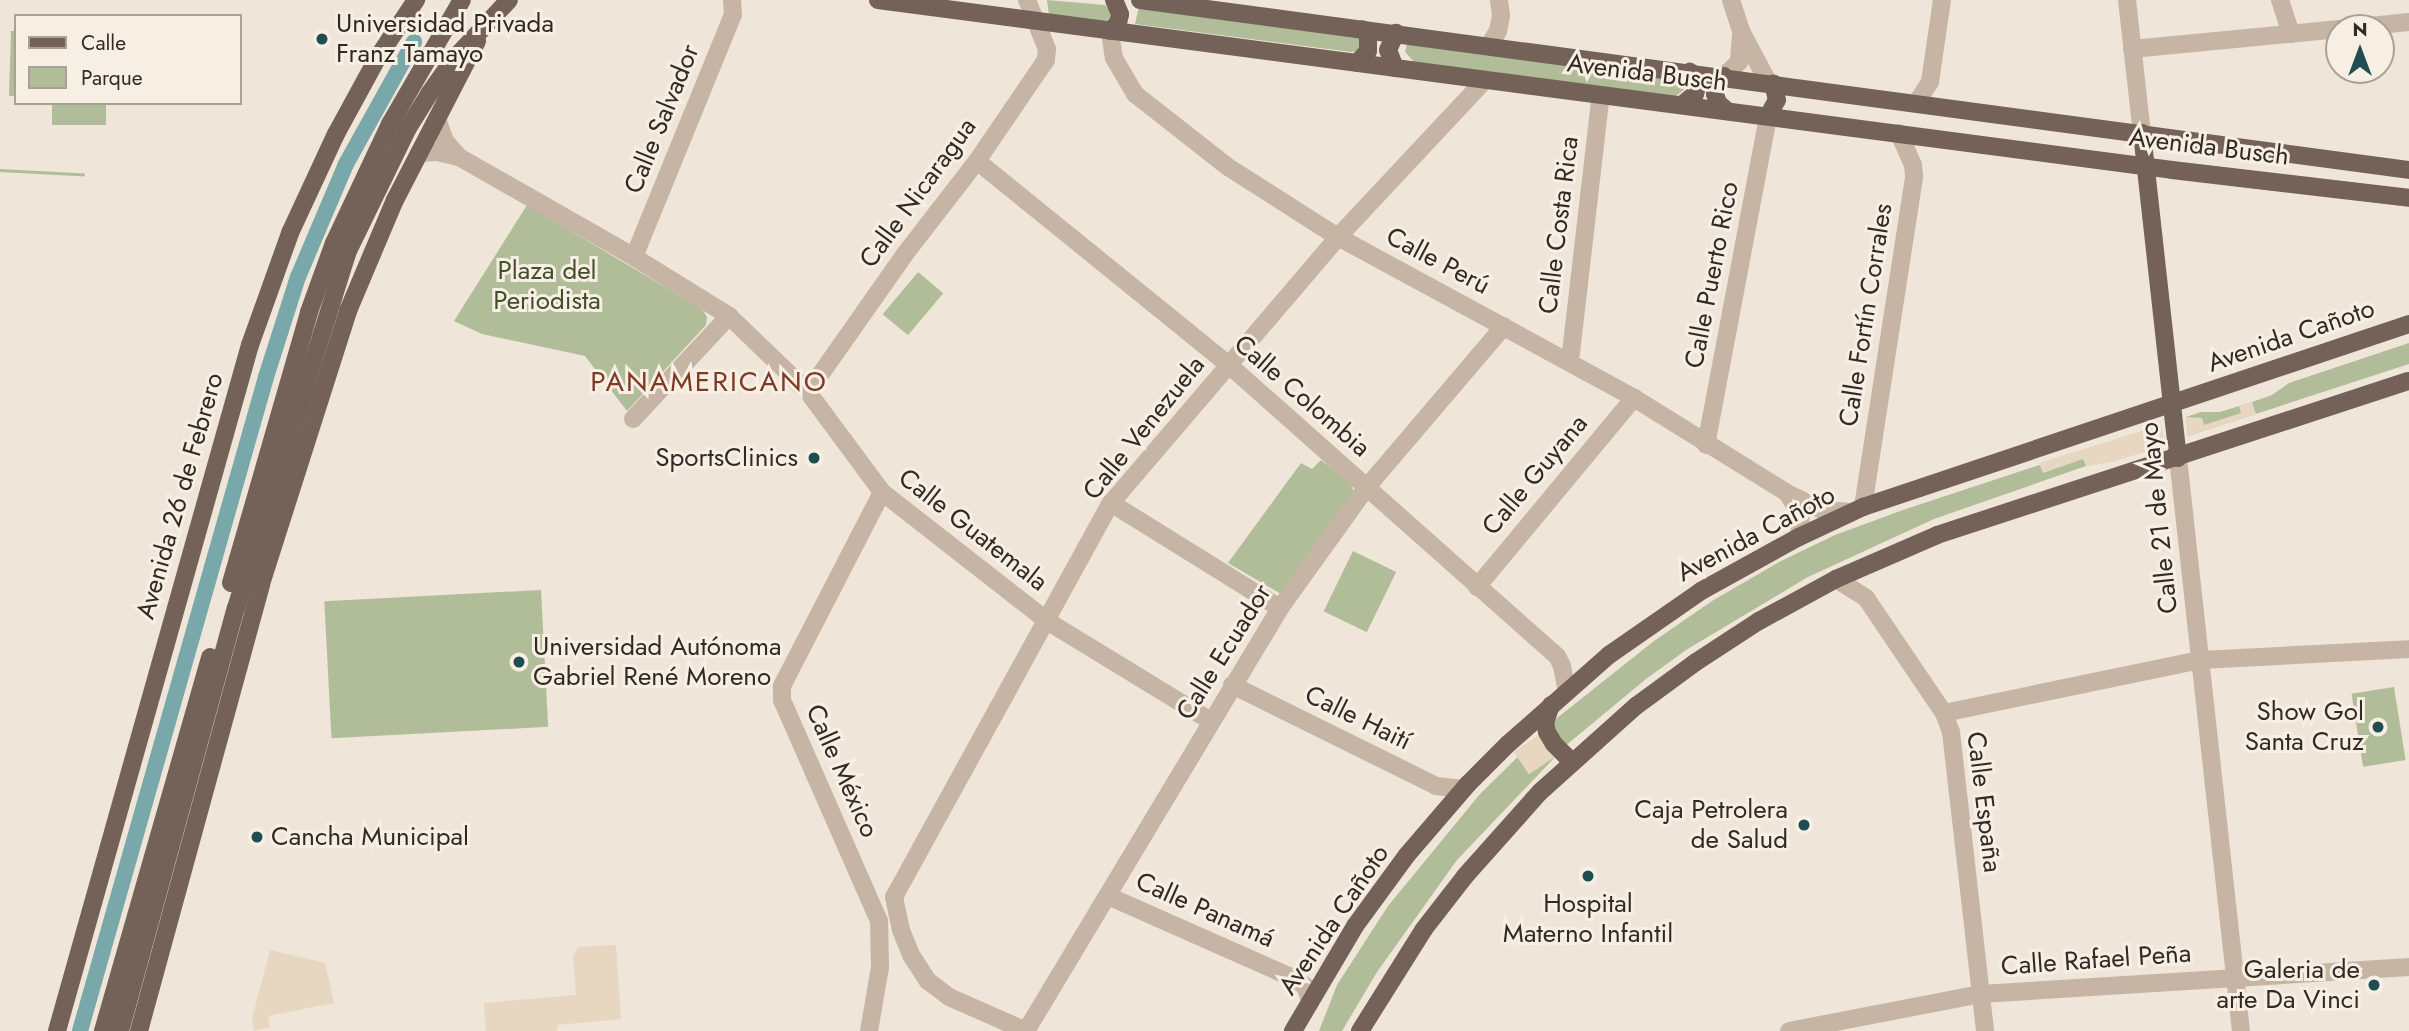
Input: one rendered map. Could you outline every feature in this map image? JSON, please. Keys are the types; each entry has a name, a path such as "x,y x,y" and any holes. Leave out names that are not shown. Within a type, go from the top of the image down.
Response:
{"main road":[{"path":"103,1031 309,312 334,243 390,124 462,0"},
{"path":"120,1031 236,608 347,253 408,128 453,60 509,0"},
{"name":"Avenida Busch","path":"878,0 2172,170 2409,198"},
{"path":"1110,31 1118,23 1120,14 1114,0"},
{"name":"Avenida Busch","path":"1140,0 1770,82 2409,170"},
{"name":"Avenida 26 de Febrero","path":"57,1031 254,333 290,233 336,134 378,57 415,1"},
{"path":"1357,63 1368,51 1370,43 1362,29"},
{"path":"1395,68 1388,50 1396,33"},
{"path":"139,1031 276,532 305,452 348,311 372,249 419,153 468,63 480,34"},
{"path":"1682,105 1689,101 1696,87 1690,72"},
{"path":"1724,76 1717,84 1715,94 1718,103 1726,110"},
{"path":"1768,116 1777,100 1770,82"},
{"path":"1805,121 1799,116 1795,100 1806,88"},
{"name":"Calle 21 de Mayo","path":"2142,133 2178,458"},
{"path":"2172,170 2167,166 2162,153 2164,147 2174,138"},
{"name":"Avenida Cañoto","path":"1293,1031 1377,895 1464,789 1567,691 1655,622 1701,591 1799,537 1857,510 2409,324"},
{"path":"1360,1031 1424,929 1510,823 1572,762 1636,706 1759,621 1836,579 1937,535 2409,381"},
{"path":"236,608 276,532"},
{"path":"1551,705 1545,722 1547,732 1553,744 1572,762"}],"street":[{"name":"Calle Salvador","path":"634,257 733,15 732,0"},
{"path":"1027,0 1034,21"},
{"path":"1489,45 1499,23 1499,0"},
{"path":"1731,0 1741,30 1770,82"},
{"path":"1917,102 1930,82 1942,0"},
{"name":"Calle 21 de Mayo","path":"2127,0 2142,133"},
{"path":"2280,0 2291,34"},
{"name":"Calle Nicaragua","path":"808,392 905,254 977,161 1046,60 1047,49 1034,21"},
{"path":"1724,76 1739,62 1741,30"},
{"path":"2132,49 2325,30"},
{"name":"Calle Perú","path":"1110,31 1114,58 1135,94 1153,111 1228,167 1338,237 1634,398 1787,493 1822,510 1857,510"},
{"name":"Calle Venezuela","path":"895,904 1111,503 1338,237 1486,79"},
{"name":"Calle Costa Rica","path":"1570,362 1601,94"},
{"name":"Calle Puerto Rico","path":"1706,445 1768,116"},
{"name":"Calle Guatemala","path":"437,119 445,141 459,158"},
{"name":"Calle Fortín Corrales","path":"1857,510 1914,176 1913,165 1899,133"},
{"name":"Calle Guatemala","path":"419,153 437,152 459,158 634,257 729,316 808,392 882,492 1047,621 1211,721"},
{"name":"Calle Colombia","path":"977,161 1228,365 1557,656 1567,691"},
{"path":"633,419 729,316"},
{"name":"Calle Ecuador","path":"1026,1031 1280,608 1367,487 1504,326"},
{"name":"Calle Guyana","path":"1477,587 1634,398"},
{"name":"Calle 21 de Mayo","path":"2178,458 2241,1031"},
{"name":"Calle México","path":"879,921 782,700 782,687 882,492"},
{"path":"1787,493 1801,515 1799,537"},
{"path":"1111,503 1280,608"},
{"name":"Calle España","path":"1836,579 1866,598 1944,713 1951,732 1985,1031"},
{"path":"1944,713 2202,660 2409,649"},
{"name":"Calle Haití","path":"1232,685 1436,786 1464,789"},
{"name":"Calle Panamá","path":"1108,896 1295,979 1305,986 1310,1000"},
{"path":"869,897 881,903 895,904"},
{"path":"869,1031 880,967 879,921 895,904"},
{"path":"895,904 912,955 928,981 949,997 1026,1031"},
{"name":"Calle Rafael Peña","path":"1789,1031 1981,994 2409,967"}],"green space":[{"path":"1047,0 1105,5 1110,11 1110,18 1105,22 1049,15"},
{"path":"1139,7 1356,34 1361,41 1359,51 1351,52 1135,24"},
{"path":"11,31 14,31 14,96 9,96"},
{"path":"1407,44 1685,80 1687,87 1676,96 1414,62 1405,52"},
{"path":"52,105 106,105 106,125 52,125"},
{"path":"0,169 85,173 85,176 0,172"},
{"name":"Plaza del Periodista","path":"527,205 702,309 707,317 706,325 627,411 585,356 482,334 454,321"},
{"path":"918,272 943,293 908,335 883,314"},
{"path":"2409,343 2409,364 2188,436 2186,417 2201,412 2220,412 2252,402 2272,395 2289,383"},
{"path":"2161,425 2164,446 2086,466 1934,519 1808,577 1686,650 1646,679 1564,747 1553,722 1557,718 1654,641 1712,601 1779,562 1835,535 1903,510"},
{"path":"1321,460 1350,482 1354,492 1281,594 1228,563 1301,463 1312,469"},
{"path":"1353,551 1396,572 1367,632 1324,611"},
{"path":"541,590 548,727 331,738 324,601"},
{"name":"Show Gol Santa Cruz","path":"2394,687 2406,760 2363,767 2352,694"},
{"path":"1542,733 1557,755 1457,860 1377,972 1342,1031 1319,1031 1337,985 1388,906 1480,794"}],"shaded area":[{"path":"2252,402 2256,414 2188,436 2186,417 2202,418 2204,425 2241,413 2239,406"},
{"path":"2161,425 2164,446 2112,462 2086,466 2083,459 2043,473 2039,463"},
{"path":"1542,733 1557,755 1529,774 1514,752"},
{"path":"616,945 621,1019 557,1025 557,1031 486,1031 484,1003 576,995 573,957 578,947"},
{"path":"270,950 325,963 334,1003 268,1016 270,1027 254,1031 252,1019"}],"waterway":[{"path":"80,1031 266,377 298,277 346,164 414,42"}],"place":[{"name":"Universidad Privada Franz Tamayo","path":"322,39"},
{"name":"SportsClinics","path":"814,458"},
{"name":"Universidad Autónoma Gabriel René Moreno","path":"519,662"},
{"name":"Show Gol Santa Cruz","path":"2378,727"},
{"name":"Caja Petrolera de Salud","path":"1804,825"},
{"name":"Cancha Municipal","path":"257,837"},
{"name":"Hospital Materno Infantil","path":"1588,876"},
{"name":"Galeria de arte Da Vinci","path":"2374,985"}],"district":[{"name":"PANAMERICANO","path":"709,382"}]}
